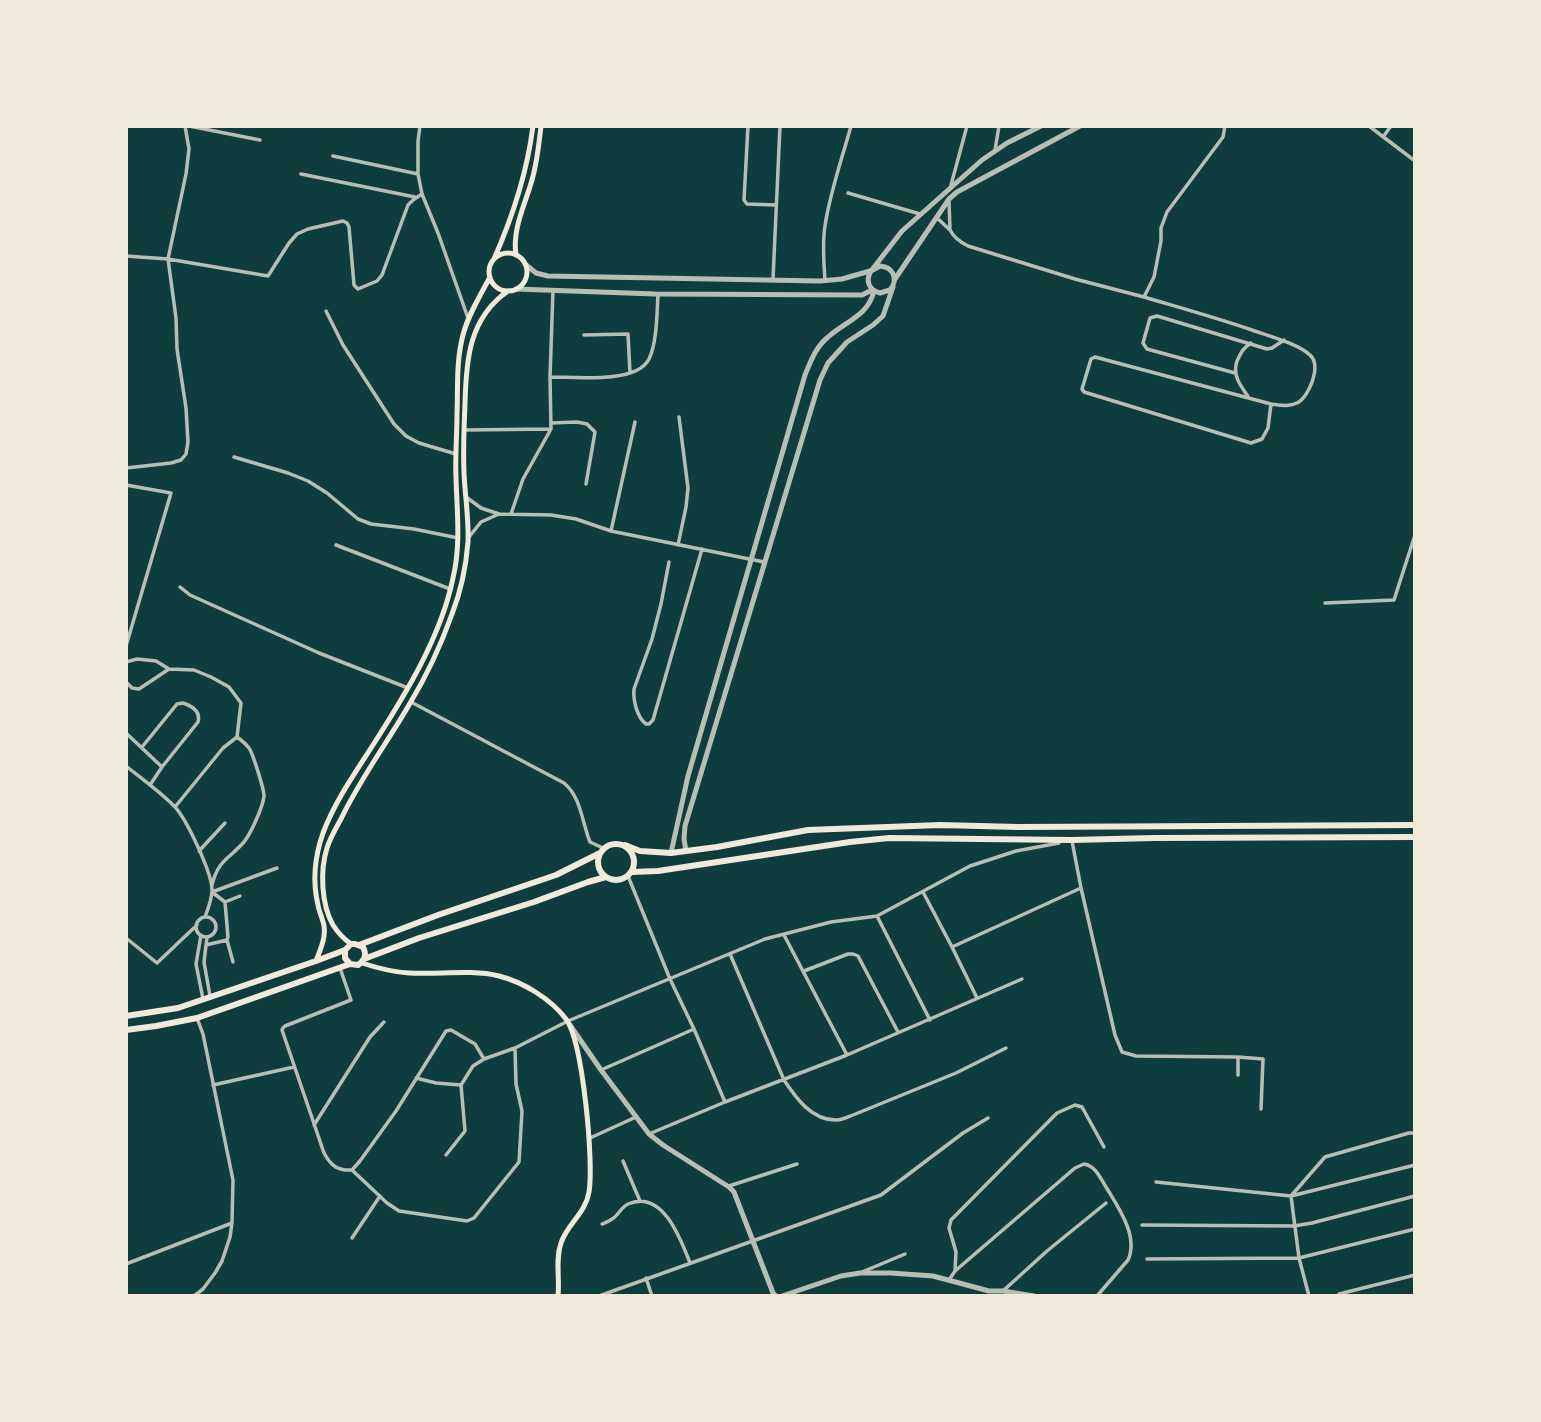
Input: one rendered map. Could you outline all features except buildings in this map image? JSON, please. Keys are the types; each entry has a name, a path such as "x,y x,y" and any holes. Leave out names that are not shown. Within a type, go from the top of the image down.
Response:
{"main road":[{"path":"509,291 497,287 490,277 489,267 505,234 523,183 533,126"},
{"path":"516,255 514,242 533,178 541,126"},
{"path":"363,961 365,951 340,934 332,924 324,899 328,845 348,803 411,702 452,615 463,583 468,538 464,430 468,355 472,339 487,311 497,298 521,285 526,275 525,264 516,255 504,253 494,259"},
{"path":"316,961 324,926 318,907 314,869 323,832 344,790 408,688 432,640 450,590 458,538 458,363 463,334 490,277"},
{"path":"126,1016 169,1010 207,1000 438,915 556,875 610,844 617,843 640,851 671,853 808,830 940,825 1415,825"},
{"path":"126,1030 197,1018 350,964 354,965 419,938 606,877 620,880 630,874 889,838 1072,840 1415,837"},
{"path":"625,845 632,852 635,861 630,874"},
{"path":"602,851 598,865 606,877"},
{"path":"345,950 345,958 350,964"},
{"path":"363,961 381,969 408,973 498,976 537,993 568,1021 581,1070 589,1139 589,1196 561,1242 558,1296"}],"street":[{"path":"126,468 171,463 181,460 186,454 186,408 168,259 186,174 189,149 187,126 260,140"},
{"path":"420,126 418,174 422,194 469,319"},
{"path":"748,126 744,200 747,204 776,205"},
{"path":"773,279 780,126"},
{"path":"825,281 824,229 851,126"},
{"path":"951,188 967,126"},
{"path":"995,150 999,126"},
{"path":"671,853 688,776 813,355 826,338 863,313 872,300 873,290 868,280 870,271 902,232 995,150 1041,126"},
{"path":"686,851 685,825 820,380 828,363 847,342 873,326 883,316 895,279 949,199 957,192 1080,126"},
{"path":"1144,297 1154,277 1161,228 1167,212 1223,137 1225,126"},
{"path":"1369,126 1415,162"},
{"path":"1383,136 1391,126"},
{"path":"333,156 418,174"},
{"path":"301,174 415,198"},
{"path":"848,193 921,215"},
{"path":"126,256 168,259 268,276 297,234 343,221 349,227 354,285 359,289 377,281 382,275 408,205 422,194"},
{"path":"949,199 950,230"},
{"path":"936,217 958,241 968,246 1284,340 1310,355 1316,369 1307,395 1300,402 1290,405 1271,404 1094,357 1091,359 1082,389 1084,393 1251,443 1262,439 1268,428 1271,404"},
{"path":"525,264 536,273 548,276 825,281 842,279 880,266 893,272 895,279"},
{"path":"516,289 658,294 862,295 873,290 886,292 893,287"},
{"path":"511,514 523,478 551,429 553,290"},
{"path":"550,377 618,377 641,368 649,360 656,333 658,294"},
{"path":"326,311 343,345 394,424 406,436 419,443 456,454"},
{"path":"1235,373 1147,349 1143,343 1150,318 1157,316 1267,349 1284,340"},
{"path":"584,335 628,334 630,373"},
{"path":"1249,399 1235,373 1235,367 1242,349 1251,344"},
{"path":"678,545 688,488 679,417"},
{"path":"551,422 587,424 595,432 586,484"},
{"path":"611,531 635,422"},
{"path":"464,430 551,429"},
{"path":"234,457 308,481 358,520 458,538"},
{"path":"126,485 171,493 126,646"},
{"path":"465,496 481,508 499,514 551,515 576,519 611,531 766,563"},
{"path":"468,538 481,522 499,514"},
{"path":"1325,603 1394,600 1415,536"},
{"path":"335,545 450,590"},
{"path":"669,562 661,604 634,695 639,718 646,724 653,720 702,549"},
{"path":"180,587 190,595 319,653 408,688"},
{"path":"126,662 137,659 156,661 169,669 194,670 229,687 241,703 237,737 223,748 176,807"},
{"path":"126,682 132,688 139,689 169,669"},
{"path":"411,702 564,783 580,806 590,842 602,851"},
{"path":"142,747 177,704 183,703 196,709 198,722 150,785"},
{"path":"126,733 162,767"},
{"path":"211,886 220,865 245,841 264,795 254,757 249,747 237,737"},
{"path":"126,766 176,807 199,851 212,892 205,917 157,963 126,937"},
{"path":"199,851 225,823"},
{"path":"446,1155 465,1131 461,1085 474,1066 484,1059 765,939 831,922 877,916 970,866 1016,851 1072,840 1115,1035 1122,1052 1136,1056 1263,1059 1261,1109"},
{"path":"212,892 277,868"},
{"path":"630,874 670,979 725,1102"},
{"path":"952,947 1081,888"},
{"path":"212,892 225,902 227,940 233,962"},
{"path":"923,892 977,998"},
{"path":"225,902 240,896"},
{"path":"877,916 930,1020"},
{"path":"197,925 197,931 201,935 207,937 213,934 215,923 205,917"},
{"path":"201,935 196,964 207,1000"},
{"path":"784,935 847,1055"},
{"path":"207,937 207,1000"},
{"path":"206,945 227,940"},
{"path":"730,954 784,1080 810,1111 826,1119 839,1121 956,1073 1006,1048"},
{"path":"804,971 848,954 858,956 898,1032"},
{"path":"340,968 351,1000 283,1028 314,1125 330,1164 339,1170 352,1170 400,1211 467,1221 474,1218 519,1162 522,1111 516,1084 515,1048"},
{"path":"649,1134 847,1055 1022,979"},
{"path":"194,1296 203,1289 222,1261 232,1223 233,1180 203,1034 197,1018"},
{"path":"568,1021 649,1134 729,1186 738,1200 772,1292 776,1296"},
{"path":"314,1125 370,1037 384,1022"},
{"path":"601,1070 694,1029"},
{"path":"352,1170 396,1111 448,1030 475,1044 484,1059"},
{"path":"1238,1057 1238,1075"},
{"path":"213,1085 294,1067"},
{"path":"416,1078 461,1085"},
{"path":"955,1271 956,1252 949,1228 951,1220 1057,1113 1075,1105 1082,1107 1104,1147"},
{"path":"589,1139 636,1117"},
{"path":"599,1296 866,1202 881,1195 963,1133 988,1118"},
{"path":"1307,1296 1291,1196 1325,1157 1415,1133"},
{"path":"623,1161 640,1201"},
{"path":"729,1186 797,1164"},
{"path":"949,1280 955,1271 1075,1168 1084,1164 1096,1171 1118,1205 1129,1235 1131,1253 1097,1296"},
{"path":"1156,1182 1291,1196 1415,1165"},
{"path":"352,1238 380,1196"},
{"path":"1142,1225 1294,1226 1415,1196"},
{"path":"602,1224 627,1205 640,1201 658,1208 674,1226 690,1263"},
{"path":"1003,1291 1106,1203"},
{"path":"126,1264 232,1223"},
{"path":"1147,1259 1299,1258 1415,1229"},
{"path":"860,1273 905,1254"},
{"path":"785,1296 841,1276 860,1273 913,1274 989,1291 1034,1296"},
{"path":"1339,1294 1415,1275"},
{"path":"646,1279 652,1296"}]}
